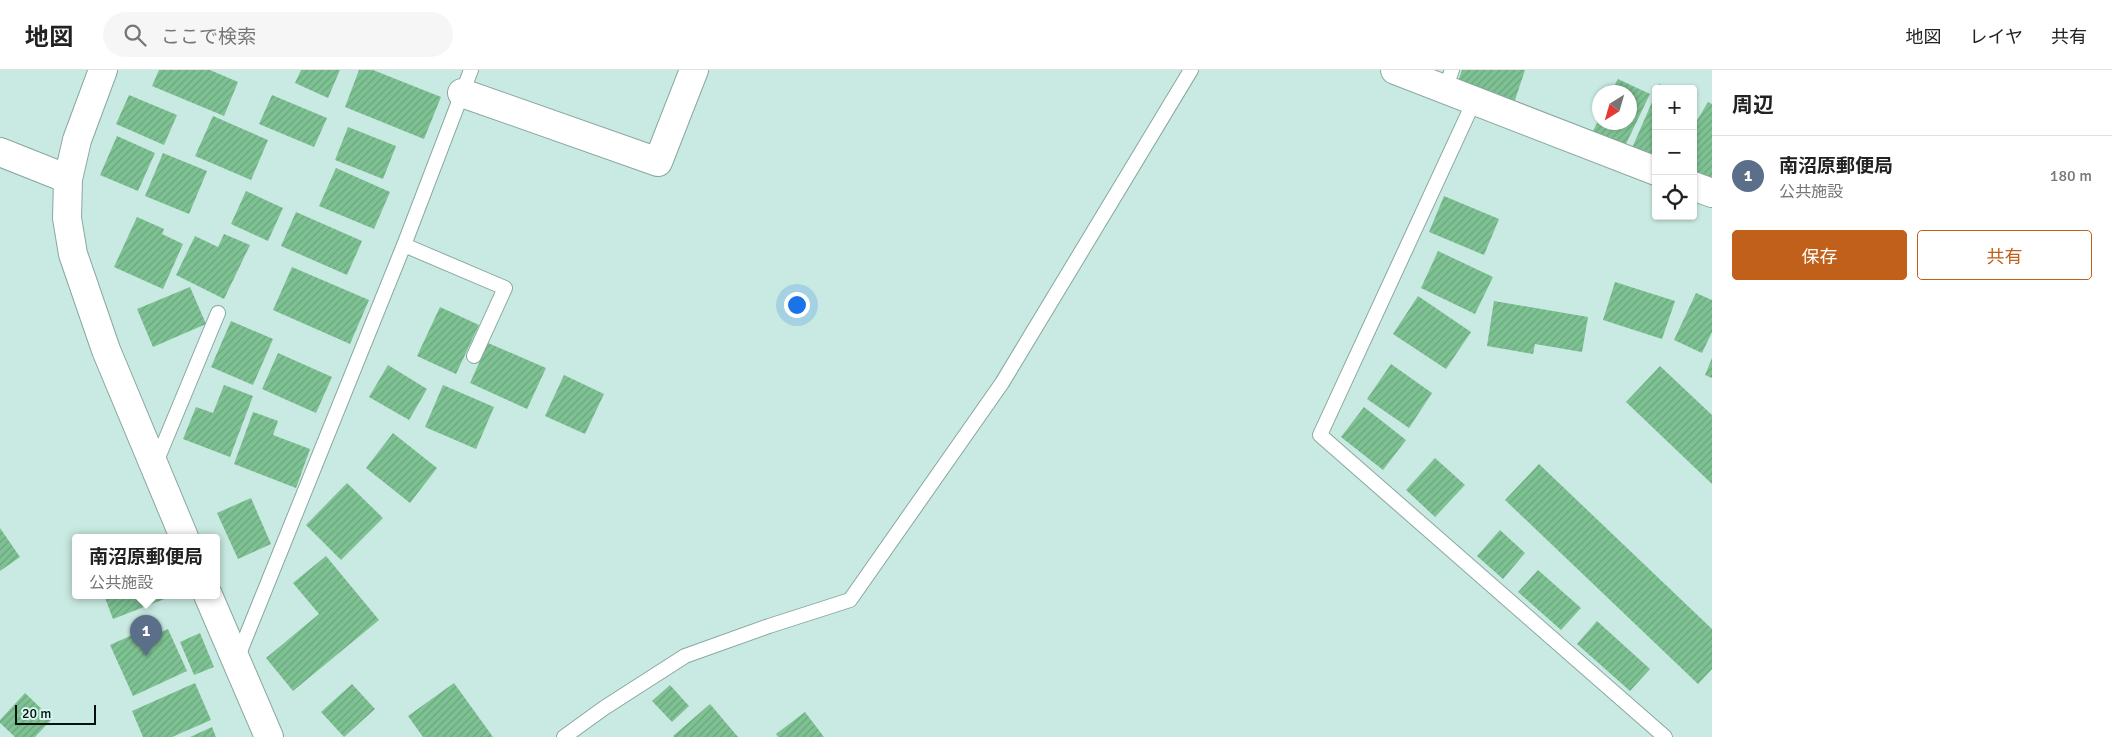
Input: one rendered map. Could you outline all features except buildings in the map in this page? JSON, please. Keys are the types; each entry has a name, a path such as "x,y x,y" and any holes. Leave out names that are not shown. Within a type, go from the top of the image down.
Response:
{"street":[{"path":"103,70 77,140 68,179 67,218 73,254 106,350 183,534"},
{"path":"467,81 658,162 694,70"},
{"path":"1396,70 1449,79 1475,100 1652,169"},
{"path":"0,152 68,179"},
{"path":"1697,187 1712,193"},
{"path":"210,599 270,737"}],"lane":[{"path":"564,737 604,708 685,656 850,600 1002,383 1191,70"},
{"path":"236,661 404,245 467,81"},
{"path":"1475,100 1320,435 1666,737"},
{"path":"404,245 505,288 474,356"},
{"path":"154,466 218,313"}],"place":[{"name":"南沼原郵便局","path":"146,656"}]}
